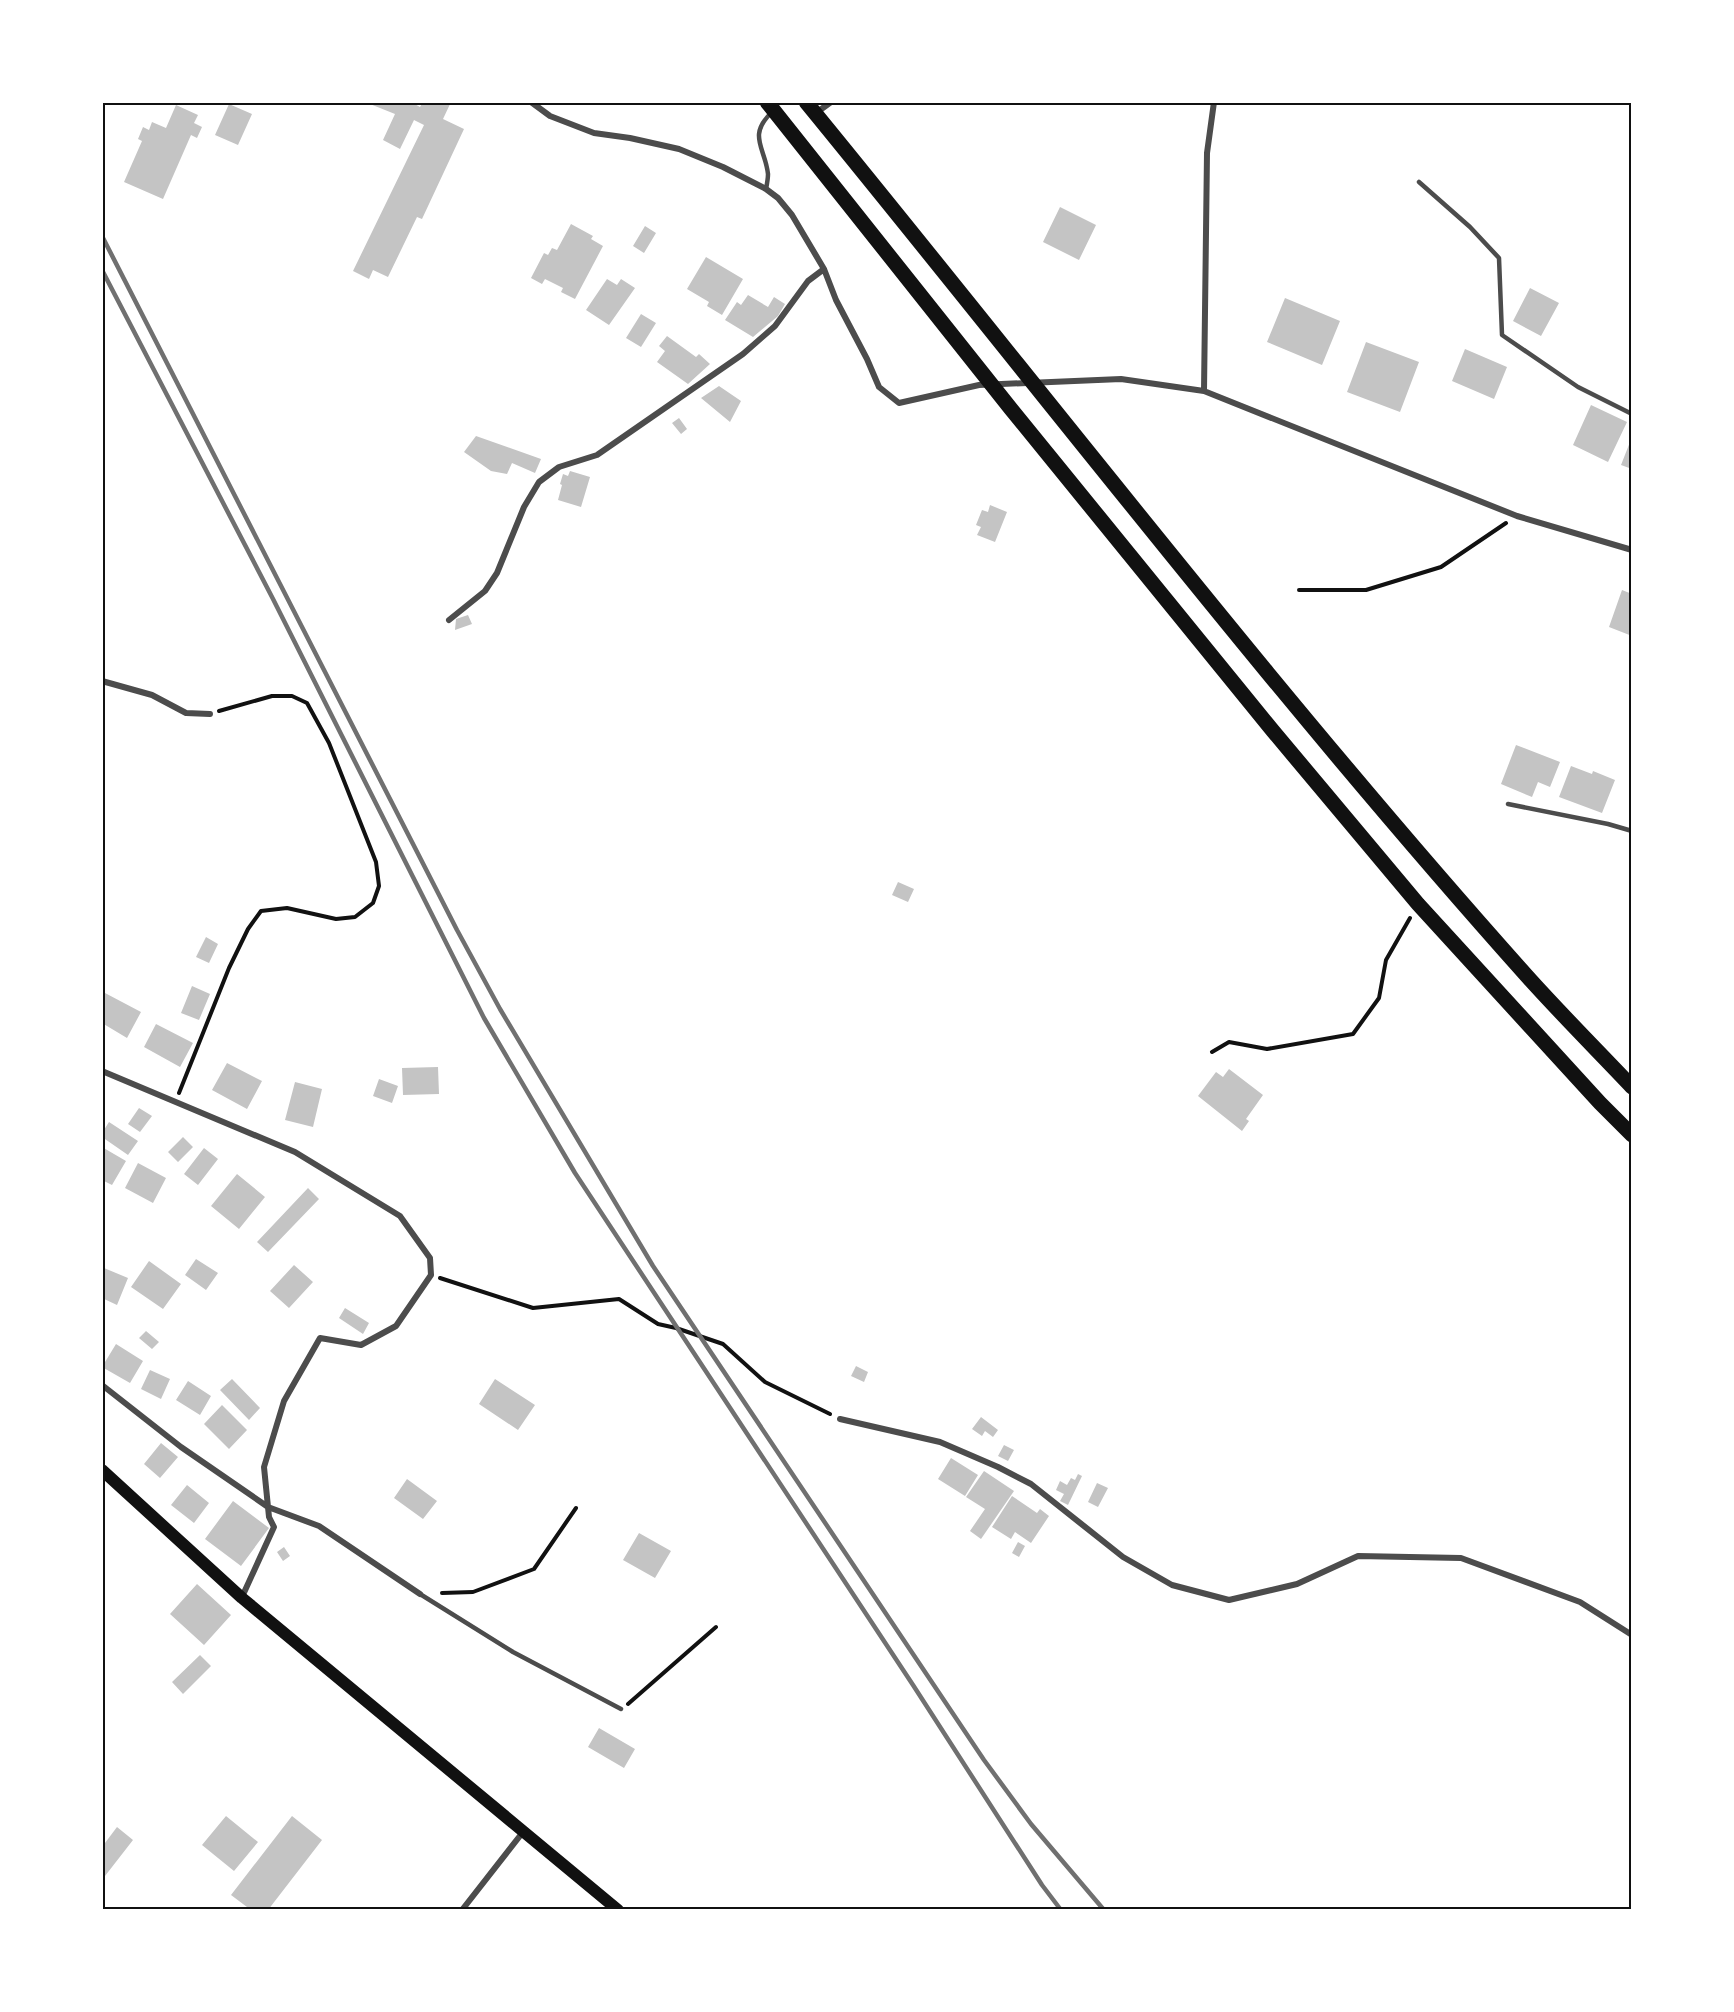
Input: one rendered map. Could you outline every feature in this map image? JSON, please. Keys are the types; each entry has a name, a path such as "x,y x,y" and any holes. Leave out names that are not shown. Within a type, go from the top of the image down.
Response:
{"main road":[{"path":"770,106 1011,409 1418,904 1632,1135"},
{"path":"811,108 1305,718 1526,975 1632,1088"},
{"path":"102,1470 242,1598 618,1910"}],"street":[{"path":"531,102 550,116 594,134 630,138 680,149 723,166 778,198 792,215 824,269 836,300 879,387 898,403 979,385 1121,379 1204,391 1517,516 1632,550"},
{"path":"811,108 831,102"},
{"path":"1204,391 1207,153 1214,102"},
{"path":"449,620 484,591 497,573 524,507 539,482 559,467 597,455 743,354 775,326 808,281 824,269"},
{"path":"102,681 152,694 186,713 210,714"},
{"path":"102,1071 295,1152 400,1216 430,1258 431,1275 396,1326 361,1345 320,1338 284,1401 264,1467 269,1517 274,1527 242,1598"},
{"path":"102,1385 182,1447 268,1507 319,1526 420,1594"},
{"path":"840,1419 940,1443 998,1467 1031,1484 1123,1557 1173,1585 1228,1600 1297,1584 1358,1556 1461,1558 1580,1602 1632,1635"},
{"path":"462,1910 523,1832"}],"lane":[{"path":"766,189 768,175 757,135 770,106"},
{"path":"1419,182 1470,227 1499,258 1502,335 1578,387 1632,414"},
{"path":"1508,804 1632,831"},
{"path":"420,1594 513,1652 621,1709"}],"path":[{"path":"1299,590 1366,590 1441,567 1517,516"},
{"path":"176,1102 229,968 248,928 261,912 287,908 336,919 355,917 373,903 379,886 376,861 330,743 307,704 292,696 273,696 210,714"},
{"path":"1212,1052 1229,1042 1267,1049 1353,1034 1379,998 1386,960 1418,904"},
{"path":"431,1275 533,1308 619,1299 658,1324 723,1344 765,1382 840,1419"},
{"path":"420,1594 473,1592 534,1569 576,1508"},
{"path":"621,1709 716,1628"}],"building":[{"path":"365,102 411,102 420,107 423,102 451,102 443,119 464,129 422,219 417,217 388,277 373,270 369,279 353,271 424,125 414,120 400,149 383,140 395,114"},
{"path":"229,104 252,114 238,145 215,135"},
{"path":"176,105 198,115 194,123 202,127 197,138 191,135 163,199 124,182 142,141 138,139 143,127 149,130 152,122 166,128"},
{"path":"1060,207 1096,225 1079,260 1043,242"},
{"path":"571,224 593,236 591,239 603,246 575,299 561,292 563,288 545,279 542,284 531,278 544,253 548,255 552,248 557,250"},
{"path":"645,226 656,233 644,253 633,246"},
{"path":"706,257 743,279 722,315 707,306 709,302 687,289"},
{"path":"607,279 617,285 621,279 635,288 609,325 586,310"},
{"path":"1530,288 1559,303 1541,336 1513,321"},
{"path":"748,295 768,307 774,297 785,304 778,316 753,337 725,320 737,302 741,305"},
{"path":"1285,298 1340,321 1322,365 1267,342"},
{"path":"641,314 656,323 641,347 626,338"},
{"path":"667,336 696,357 699,354 710,364 688,384 657,362 665,351 659,346"},
{"path":"1366,342 1419,362 1400,412 1347,392"},
{"path":"1465,349 1507,367 1494,399 1452,381"},
{"path":"719,386 741,401 730,422 701,398"},
{"path":"1591,405 1627,422 1608,462 1573,445"},
{"path":"679,418 687,429 681,434 672,423"},
{"path":"476,436 541,459 535,473 512,463 507,474 491,471 464,452"},
{"path":"1632,437 1632,469 1621,465"},
{"path":"570,471 590,477 581,507 558,500 563,474 568,476"},
{"path":"990,505 1007,512 995,542 977,535 981,527 976,525 982,510 988,512"},
{"path":"1622,590 1632,594 1632,636 1609,627"},
{"path":"468,615 472,624 455,630 456,619"},
{"path":"1516,745 1560,762 1550,787 1538,782 1532,797 1501,784"},
{"path":"1571,766 1592,774 1593,771 1615,780 1602,813 1559,797"},
{"path":"898,882 914,889 908,902 892,895"},
{"path":"206,937 218,944 209,963 196,957"},
{"path":"192,986 210,994 199,1020 181,1013"},
{"path":"105,993 141,1012 127,1038 102,1023 102,999"},
{"path":"156,1024 193,1043 180,1067 144,1047"},
{"path":"227,1063 262,1081 247,1109 212,1090"},
{"path":"438,1067 439,1094 403,1095 402,1068"},
{"path":"1229,1069 1263,1095 1246,1119 1249,1121 1242,1131 1198,1096 1216,1072 1223,1077"},
{"path":"379,1079 398,1086 392,1103 373,1096"},
{"path":"295,1082 322,1089 313,1127 285,1120"},
{"path":"139,1108 152,1116 140,1132 128,1124"},
{"path":"109,1122 138,1141 128,1155 102,1137"},
{"path":"183,1137 193,1147 178,1162 168,1152"},
{"path":"102,1147 126,1161 112,1185 102,1180"},
{"path":"204,1148 218,1159 198,1185 184,1174"},
{"path":"138,1163 166,1178 153,1203 125,1188"},
{"path":"237,1174 265,1197 239,1229 211,1206"},
{"path":"308,1188 319,1199 268,1252 257,1242"},
{"path":"196,1259 218,1273 206,1290 185,1275"},
{"path":"149,1261 181,1284 163,1309 131,1287"},
{"path":"294,1265 313,1282 289,1308 270,1291"},
{"path":"104,1268 128,1278 117,1305 102,1298"},
{"path":"345,1308 369,1323 363,1334 339,1318"},
{"path":"146,1331 159,1342 152,1349 139,1338"},
{"path":"116,1344 143,1361 130,1383 102,1367"},
{"path":"856,1366 868,1372 864,1382 851,1376"},
{"path":"150,1370 170,1379 161,1399 141,1389"},
{"path":"232,1379 260,1408 249,1420 220,1390"},
{"path":"495,1379 535,1405 518,1430 479,1404"},
{"path":"188,1381 211,1396 200,1415 176,1400"},
{"path":"222,1405 247,1430 229,1449 204,1424"},
{"path":"981,1417 998,1430 993,1437 985,1431 982,1436 972,1429"},
{"path":"161,1443 178,1457 160,1478 144,1464"},
{"path":"1004,1445 1014,1450 1008,1461 998,1456"},
{"path":"951,1458 978,1475 965,1496 938,1479"},
{"path":"984,1471 1014,1491 981,1539 970,1531 985,1509 966,1497"},
{"path":"1078,1474 1082,1476 1068,1505 1060,1501 1064,1494 1056,1490 1060,1481 1067,1485 1071,1478 1075,1480"},
{"path":"407,1479 437,1501 423,1519 394,1498"},
{"path":"1097,1483 1108,1488 1098,1507 1088,1502"},
{"path":"187,1485 209,1503 194,1523 171,1505"},
{"path":"1012,1496 1037,1513 1040,1509 1049,1516 1031,1543 1015,1532 1011,1539 992,1527"},
{"path":"233,1501 269,1528 241,1566 205,1539"},
{"path":"639,1533 671,1551 655,1578 623,1560"},
{"path":"1018,1542 1025,1546 1019,1557 1012,1553"},
{"path":"284,1547 290,1556 283,1561 277,1552"},
{"path":"197,1584 231,1615 204,1645 170,1614"},
{"path":"200,1655 211,1666 183,1694 172,1682"},
{"path":"599,1728 635,1749 624,1768 588,1747"},
{"path":"226,1816 258,1842 234,1871 202,1845"},
{"path":"292,1816 322,1840 268,1910 251,1910 231,1895"},
{"path":"117,1827 133,1840 105,1876 102,1874 102,1847"}],"railway":[{"path":"102,236 457,930 500,1009 653,1266 984,1760 1031,1824 1104,1910"},
{"path":"102,270 272,597 484,1018 575,1173 913,1685 1042,1885 1061,1910"}]}
